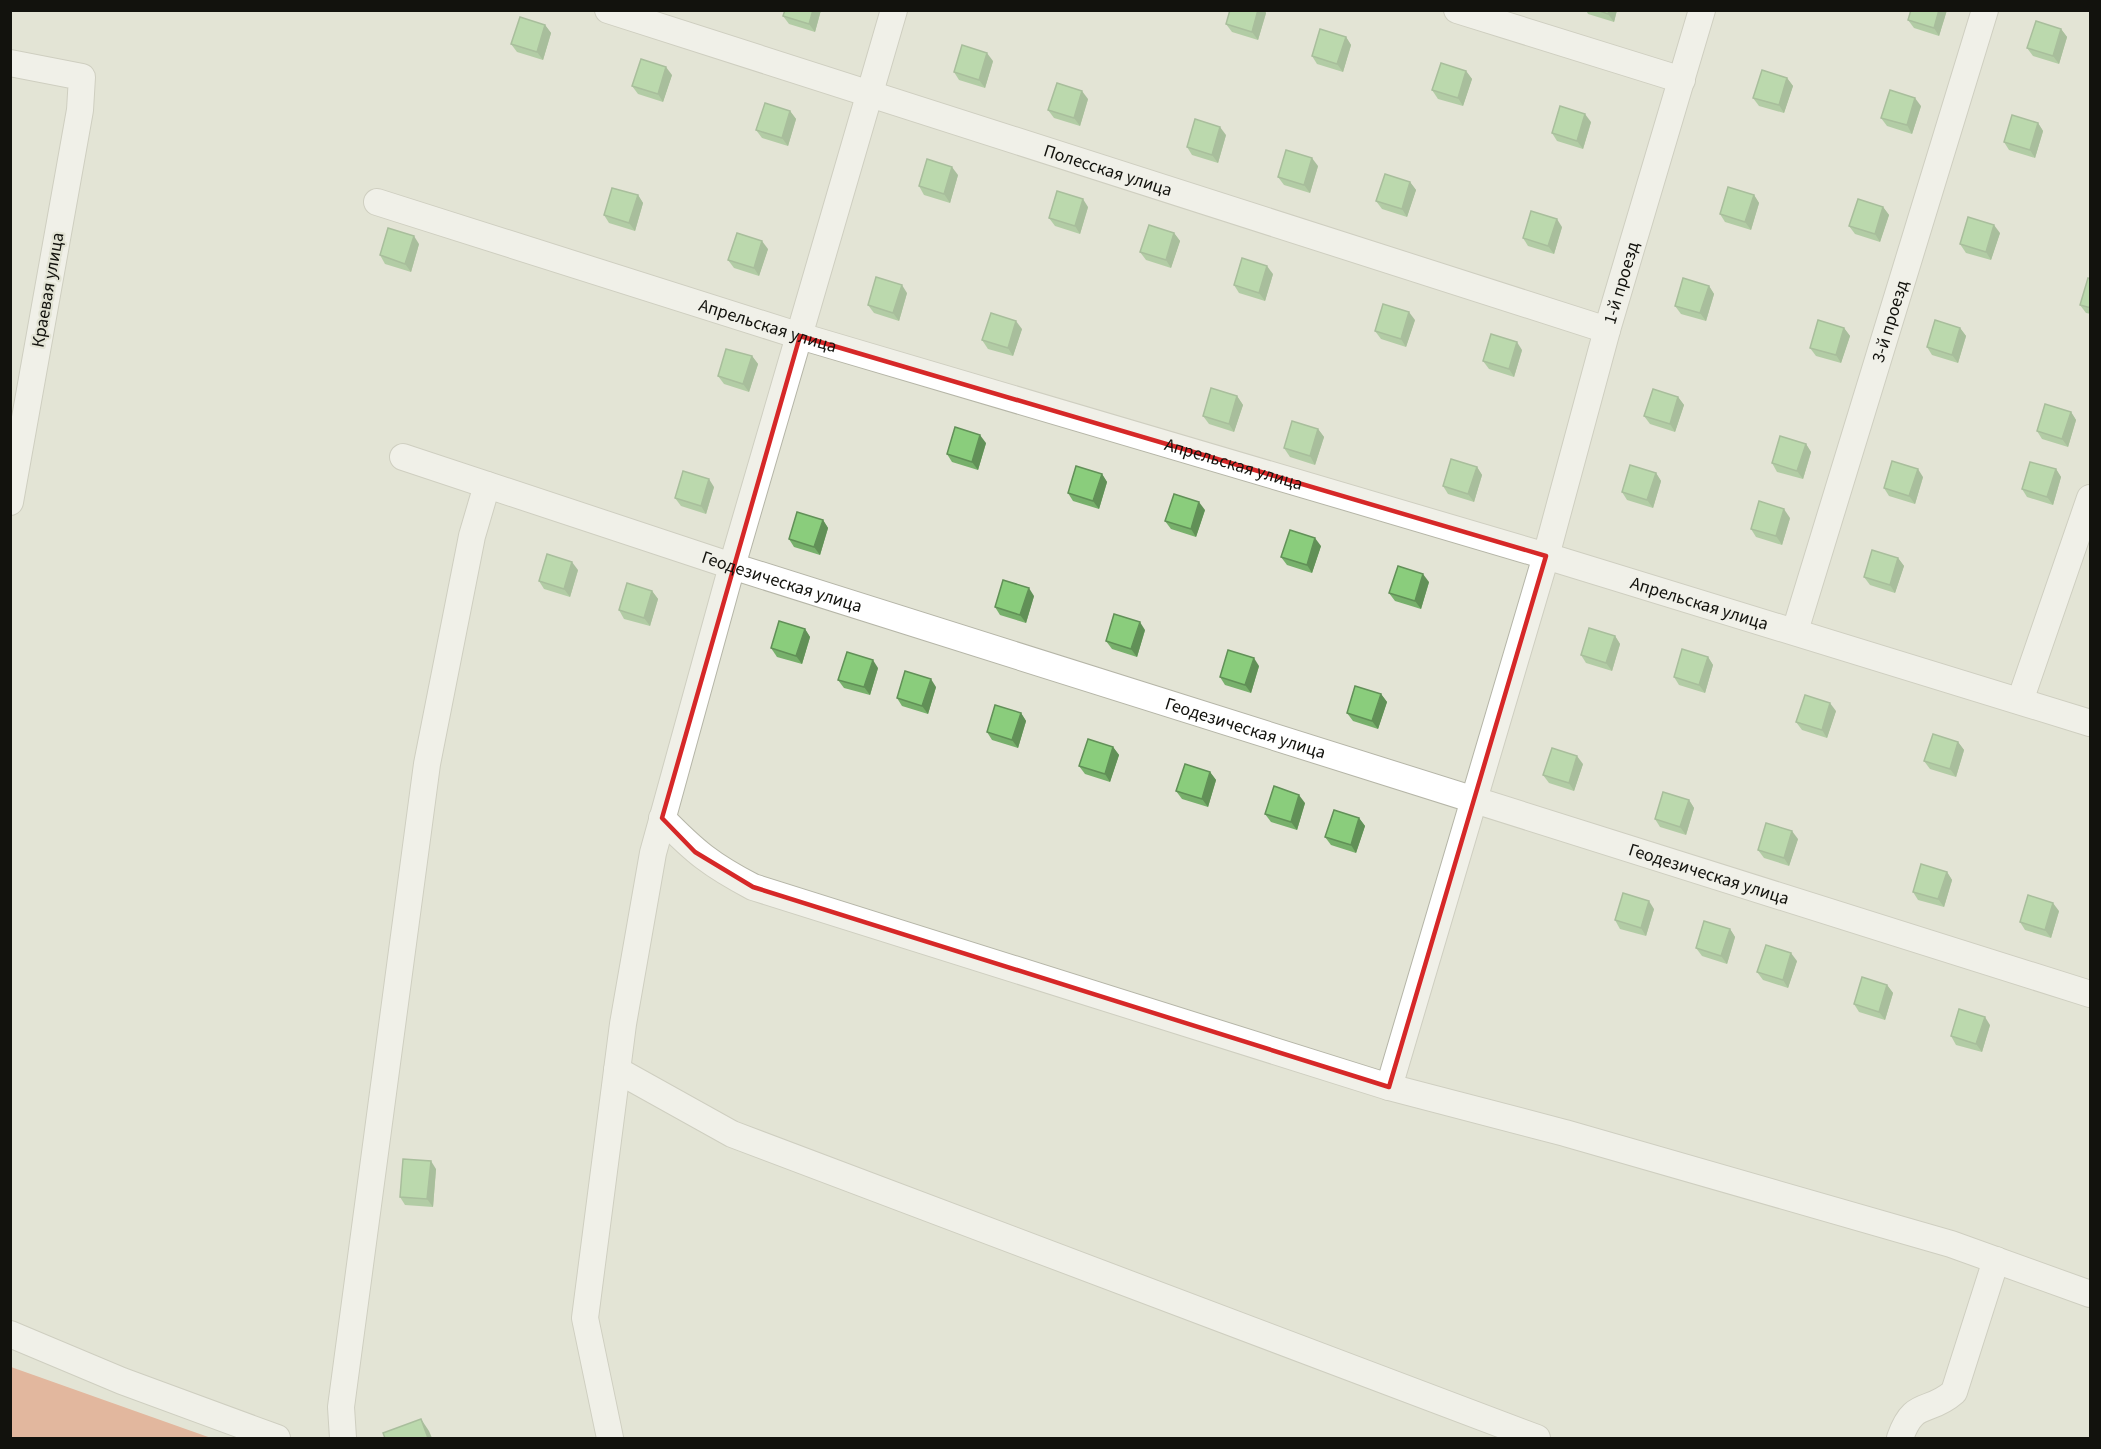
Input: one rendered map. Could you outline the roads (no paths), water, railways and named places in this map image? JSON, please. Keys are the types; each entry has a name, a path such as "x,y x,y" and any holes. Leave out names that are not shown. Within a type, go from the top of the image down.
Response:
{"street":[{"name":"Полесская улица","path":"608,10 1607,330"},
{"path":"610,1438 585,1318 617,1070 640,918 662,818 732,566 894,10"},
{"path":"1457,10 1682,80"},
{"name":"1-й проезд","path":"1389,1087 1546,556 1607,330 1702,10"},
{"name":"3-й проезд","path":"1795,631 1985,10"},
{"name":"Краевая улица","path":"10,63 82,77 80,110 10,502"},
{"name":"Апрельская улица","path":"377,202 800,336 1546,556 2091,723"},
{"name":"Геодезическая улица","path":"403,458 732,566 2091,994"},
{"path":"344,1438 341,1407 427,764 472,536 487,485"},
{"path":"2020,701 2091,498"},
{"path":"662,818 695,852 715,868 753,887 1389,1087 1565,1133 1951,1244 2091,1294"},
{"path":"617,1070 732,1134 1537,1438"},
{"path":"1900,1438 1906,1421 1914,1412 1925,1406 1943,1402 1954,1392 1996,1260"},
{"path":"10,1334 122,1381 277,1438"}]}
